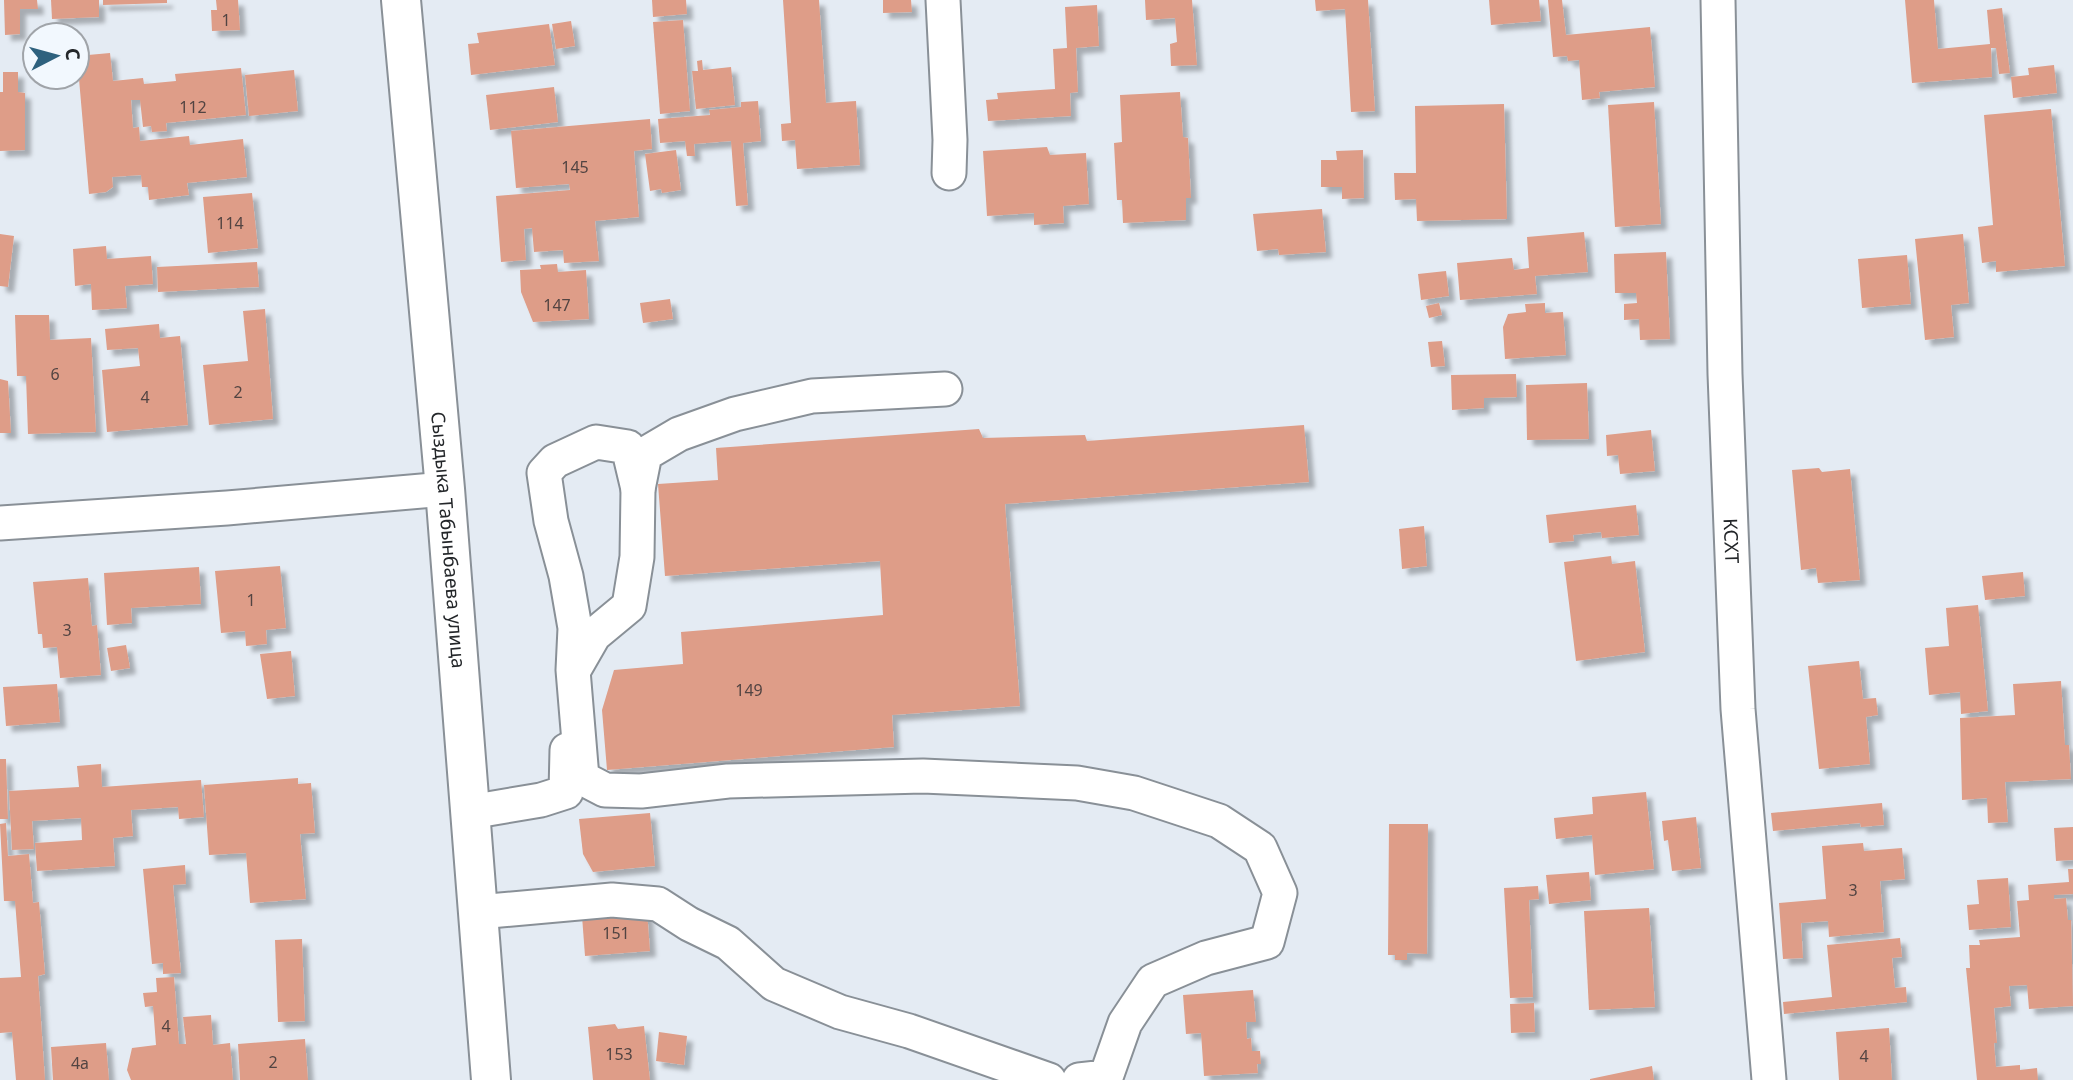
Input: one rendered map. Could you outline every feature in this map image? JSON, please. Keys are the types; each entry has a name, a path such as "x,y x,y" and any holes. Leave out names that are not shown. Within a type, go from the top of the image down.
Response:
{"street":[{"name":"Сыздыка Табынбаева улица","path":"401,0 445,489 491,1080"},
{"path":"943,0 950,140 949,173"},
{"name":"КСХТ","path":"1718,0 1725,374 1738,709 1769,1080"},
{"path":"945,389 812,396 735,414 679,434 645,454 638,489 637,556 629,606 594,635 573,670 582,778 605,790 641,791 728,782 923,776 1077,783 1134,793 1219,821 1260,848 1280,893 1267,942 1206,958 1153,981 1125,1023 1106,1077 1079,1080"},
{"path":"470,812 541,800 566,792 567,730 575,628 566,576 551,521 544,473 555,461 596,442 628,447 638,489"},
{"path":"0,523 227,508 445,489"},
{"path":"478,912 612,900 658,904 689,924 728,943 774,984 840,1012 909,1031 1049,1080"}],"building":[{"path":"4,0 37,0 38,9 20,9 20,34 5,35"},
{"path":"51,0 99,0 99,17 52,19"},
{"path":"103,0 167,0 167,3 103,5"},
{"path":"216,0 238,0 240,30 212,31 211,10 217,10"},
{"path":"652,0 686,0 687,14 653,17"},
{"path":"783,0 819,0 826,103 856,101 860,165 797,169 795,140 782,141 781,124 791,123"},
{"path":"883,0 911,0 912,12 883,13"},
{"path":"1145,0 1192,0 1197,65 1171,66 1170,44 1177,42 1175,18 1146,20"},
{"path":"1315,0 1368,0 1375,111 1351,112 1345,9 1316,11"},
{"path":"1489,0 1539,0 1541,21 1491,25"},
{"path":"1548,0 1562,0 1566,35 1650,27 1655,87 1599,92 1600,98 1582,100 1579,60 1568,61 1567,56 1553,57"},
{"path":"1905,0 1934,0 1938,49 1990,44 1987,10 2002,8 2010,73 1999,74 1996,48 1991,48 1992,77 1912,83"},
{"path":"1097,5 1099,46 1076,48 1078,92 1070,93 1071,116 988,121 986,100 998,99 997,93 1055,89 1053,49 1067,48 1065,7"},
{"path":"683,20 690,111 660,114 653,22"},
{"path":"571,21 575,46 556,49 552,24"},
{"path":"549,24 555,65 471,75 468,44 479,43 477,33"},
{"path":"110,53 113,81 143,78 144,84 176,81 175,74 241,68 246,115 166,123 167,131 152,132 151,126 143,127 140,100 131,100 133,128 139,127 140,141 189,136 190,145 243,139 247,177 187,183 189,195 149,200 148,187 142,187 141,175 112,177 113,187 106,192 89,194 80,91 91,91 91,55"},
{"path":"702,60 703,70 731,67 735,105 696,109 692,71 698,71 697,61"},
{"path":"2054,65 2057,93 2013,98 2011,77 2029,75 2028,68"},
{"path":"294,70 298,111 249,116 245,75"},
{"path":"3,72 18,72 18,92 25,93 25,150 0,151 0,92 3,92"},
{"path":"554,87 558,122 490,130 486,95"},
{"path":"1180,92 1183,137 1188,138 1191,198 1186,198 1186,220 1123,223 1122,200 1117,200 1114,143 1122,142 1120,95"},
{"path":"758,101 761,141 743,143 748,205 736,206 731,141 694,144 695,156 687,156 685,141 660,143 658,119 710,115 709,110 741,107 741,102"},
{"path":"1654,102 1661,224 1615,227 1608,105"},
{"path":"1504,104 1507,219 1417,221 1416,199 1395,200 1394,173 1416,173 1415,106"},
{"path":"2051,109 2065,266 1996,272 1996,261 1982,263 1978,227 1993,225 1984,115"},
{"path":"650,119 652,149 634,151 639,217 595,221 599,261 564,263 563,250 534,252 532,228 524,229 526,260 501,262 496,196 570,190 569,184 516,188 511,131"},
{"path":"1047,147 1050,155 1086,153 1089,204 1063,206 1064,223 1034,225 1034,213 987,216 983,151"},
{"path":"676,150 681,190 662,193 661,189 650,191 645,154"},
{"path":"1363,150 1364,198 1342,199 1342,187 1321,187 1321,160 1337,160 1336,151"},
{"path":"252,193 258,248 208,253 203,197"},
{"path":"1322,209 1326,252 1279,255 1278,249 1257,251 1253,214"},
{"path":"1584,232 1588,272 1535,276 1537,294 1460,300 1457,263 1512,258 1514,270 1529,268 1527,237"},
{"path":"0,234 14,236 8,287 0,286"},
{"path":"1963,234 1969,303 1951,305 1954,337 1925,340 1915,239"},
{"path":"106,246 107,259 151,256 153,284 125,286 127,308 92,310 91,284 75,286 73,249"},
{"path":"1666,252 1670,339 1640,340 1639,319 1624,320 1624,304 1637,303 1636,293 1615,293 1614,254"},
{"path":"1907,255 1911,304 1862,308 1858,259"},
{"path":"257,262 259,287 158,292 157,267"},
{"path":"557,264 558,272 586,270 589,319 533,322 521,292 520,270 541,269 540,265"},
{"path":"1446,271 1449,296 1421,300 1418,274"},
{"path":"670,299 673,319 643,323 640,303"},
{"path":"1439,303 1442,315 1429,318 1426,306"},
{"path":"1545,303 1545,313 1563,312 1566,355 1505,359 1503,327 1508,314 1526,312 1525,304"},
{"path":"265,309 273,419 209,425 203,365 248,361 243,311"},
{"path":"15,315 49,315 50,340 91,338 96,432 28,434 26,376 17,376"},
{"path":"159,324 160,338 180,336 188,425 107,432 102,370 140,366 138,348 107,350 105,329"},
{"path":"1442,341 1445,366 1431,367 1428,342"},
{"path":"1516,374 1517,397 1484,398 1484,408 1452,410 1451,375"},
{"path":"0,379 8,381 11,433 0,433"},
{"path":"1587,383 1589,439 1527,440 1526,385"},
{"path":"1304,425 1309,482 1005,504 1020,706 892,715 894,747 607,770 602,710 614,670 683,664 681,632 883,615 880,561 665,576 658,484 718,480 716,448 979,429 983,438 1085,435 1087,441"},
{"path":"1651,430 1655,471 1620,474 1618,455 1607,456 1606,435"},
{"path":"1819,468 1822,472 1850,469 1860,580 1818,583 1816,568 1801,570 1792,470"},
{"path":"1636,505 1639,535 1602,538 1601,532 1573,535 1574,541 1549,543 1546,515"},
{"path":"1424,526 1427,566 1402,569 1399,529"},
{"path":"1611,556 1612,564 1635,561 1645,652 1576,661 1564,562"},
{"path":"280,566 286,628 266,630 267,644 246,646 245,631 221,633 215,571"},
{"path":"199,567 201,604 131,608 132,623 107,625 104,573"},
{"path":"2023,572 2025,596 1985,600 1982,576"},
{"path":"88,578 92,626 97,625 101,675 60,678 57,647 43,648 42,634 38,634 33,582"},
{"path":"1978,605 1988,711 1961,714 1960,692 1929,695 1925,648 1949,646 1946,608"},
{"path":"126,645 130,668 111,671 107,648"},
{"path":"291,651 295,696 267,699 260,654"},
{"path":"1859,661 1863,699 1876,698 1878,715 1866,717 1870,764 1819,769 1808,666"},
{"path":"2061,681 2065,745 2069,745 2071,779 2005,782 2008,822 1988,823 1987,798 1962,800 1960,718 2015,715 2013,684"},
{"path":"57,684 60,722 6,726 3,687"},
{"path":"0,759 6,759 8,819 0,819"},
{"path":"101,764 102,787 201,780 204,817 179,819 178,807 131,810 133,836 113,838 115,866 37,871 35,843 82,840 81,818 32,821 34,849 12,850 9,791 79,787 77,766"},
{"path":"298,778 298,784 311,783 315,833 300,834 306,899 250,903 246,853 209,855 204,785"},
{"path":"1646,792 1654,869 1595,875 1592,835 1556,839 1554,818 1593,814 1592,797"},
{"path":"1882,803 1884,825 1861,827 1860,823 1773,831 1771,813"},
{"path":"650,813 655,866 593,872 583,854 579,819"},
{"path":"1696,817 1701,868 1672,871 1668,840 1664,841 1662,821"},
{"path":"6,823 8,856 29,854 33,903 39,902 45,974 38,976 45,1080 16,1080 12,1032 0,1033 0,978 21,977 15,901 4,901 0,824"},
{"path":"1389,824 1428,824 1427,954 1407,953 1407,960 1395,960 1395,955 1388,955"},
{"path":"2073,827 2073,860 2056,861 2054,828"},
{"path":"1863,843 1864,851 1902,848 1905,879 1880,881 1884,932 1829,937 1828,921 1801,923 1803,958 1783,959 1779,903 1826,899 1822,846"},
{"path":"185,865 186,884 173,885 181,973 163,974 163,963 152,964 143,869"},
{"path":"2068,869 2073,869 2073,894 2054,895 2054,899 2066,898 2068,920 2071,920 2073,1006 2029,1009 2027,985 2009,986 2011,1006 1994,1008 1996,1067 2020,1065 2020,1070 2037,1068 2038,1080 1977,1080 1966,968 1970,968 1969,945 1980,945 1979,940 2020,937 2017,901 2029,900 2028,885 2069,882"},
{"path":"1589,872 1591,900 1549,904 1546,875"},
{"path":"2008,878 2011,927 1969,930 1967,905 1979,904 1977,880"},
{"path":"1538,886 1539,899 1529,900 1533,997 1510,998 1504,888"},
{"path":"1649,908 1655,1007 1589,1010 1584,911"},
{"path":"647,911 650,951 585,956 582,916"},
{"path":"1900,938 1902,957 1892,958 1895,988 1906,987 1907,1002 1784,1014 1783,1002 1832,997 1827,945"},
{"path":"302,939 305,1021 278,1022 275,940"},
{"path":"174,977 179,1044 186,1044 183,1017 211,1015 213,1045 230,1043 233,1080 131,1080 127,1070 132,1048 156,1045 153,1006 145,1007 143,993 157,992 156,978"},
{"path":"1253,990 1256,1022 1246,1022 1247,1039 1251,1038 1252,1051 1260,1051 1261,1064 1257,1064 1258,1073 1204,1076 1201,1033 1186,1034 1183,995"},
{"path":"1534,1003 1535,1032 1511,1033 1510,1004"},
{"path":"615,1024 618,1029 644,1026 650,1080 593,1080 588,1027"},
{"path":"1889,1028 1892,1080 1839,1080 1836,1032"},
{"path":"659,1032 687,1036 684,1065 656,1061"},
{"path":"305,1039 308,1080 240,1080 238,1044"},
{"path":"106,1043 109,1080 53,1080 51,1047"},
{"path":"1652,1066 1654,1080 1590,1080 1590,1079"}]}
